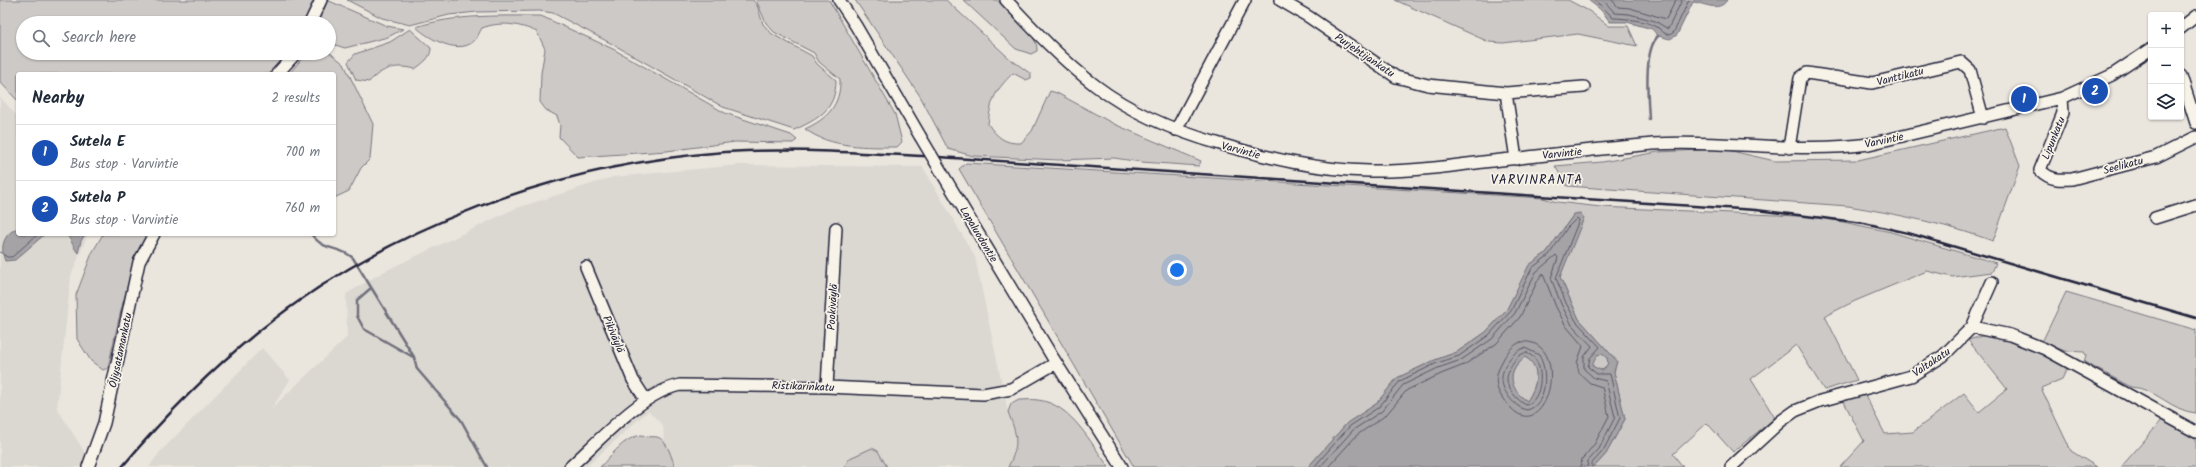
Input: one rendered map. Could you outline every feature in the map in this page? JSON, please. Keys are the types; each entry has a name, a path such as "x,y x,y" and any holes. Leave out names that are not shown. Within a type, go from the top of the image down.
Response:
{"street":[{"path":"313,16 321,0"},
{"name":"Lapaluodontie","path":"839,0 856,26 1056,363 1122,467"},
{"name":"Varvintie","path":"1006,0 1052,48 1096,86 1141,114 1176,130 1271,158 1350,170 1401,171 1621,147 1676,143 1713,143 1789,148 1846,147 1869,144 2062,98 2112,75 2148,51"},
{"path":"1176,130 1245,0"},
{"name":"Purjehtijankatu","path":"1280,0 1310,17 1396,77 1428,85 1506,93 1584,87"},
{"path":"2184,26 2196,16"},
{"path":"278,72 289,60"},
{"name":"Vanttikatu","path":"1789,148 1800,78 1807,73 1872,83 1961,62 1970,70 1983,118"},
{"path":"2184,84 2196,123"},
{"path":"1506,93 1516,159"},
{"name":"Lipunkatu","path":"2046,176 2040,170 2063,112 2062,98"},
{"name":"Seelikatu","path":"2046,176 2058,180 2072,179 2156,156 2196,138"},
{"path":"2155,218 2196,205"},
{"name":"Pookiväylä","path":"827,387 836,228"},
{"name":"Öljysatamankatu","path":"88,467 104,423 139,262 153,236"},
{"name":"Pikiväylä","path":"586,267 634,380 646,400"},
{"path":"1992,282 1972,327 2010,335 2045,349 2196,432"},
{"name":"Valtakatu","path":"1731,467 1781,421 1795,411 1820,401 1911,376 1943,356 1972,327"},
{"name":"Ristikarinkatu","path":"570,467 646,400 670,387 693,384 996,393 1018,386 1056,363"}],"shaded area":[{"path":"0,0 314,0 309,16 16,16 16,60 286,60 274,72 16,72 16,99 0,82"},
{"path":"327,0 387,26 403,29 388,37 345,48 336,45 336,16 322,16"},
{"path":"347,0 753,0 757,5 763,24 772,34 812,56 817,64 836,80 835,90 833,99 824,112 811,122 794,130 723,107 616,46 553,13 539,11 477,12 449,15 410,25 382,18"},
{"path":"756,0 829,0 895,114 902,142 897,147 873,147 837,143 826,140 805,129 820,121 831,110 838,96 840,79 819,62 814,53 774,32 766,23"},
{"path":"855,0 946,0 1009,58 1031,74 1031,78 1026,80 1013,73 998,90 992,102 988,124 998,136 1006,141 1021,143 1032,131 1050,91 1057,93 1114,124 1201,161 1199,166 1141,162 1114,158 1059,160 973,156 948,149 920,96"},
{"path":"963,0 997,0 1028,31 1033,38 1037,51 1031,54 1016,49"},
{"path":"1395,0 1568,0 1589,11 1609,26 1628,26 1637,46 1578,34 1503,43 1489,42"},
{"path":"541,16 613,49 725,113 791,135 797,140 793,143 735,142 667,151 578,157 559,137 560,125 557,116 546,110 540,102 541,73 545,49 537,32 510,24 489,26 482,28 476,39 470,44 454,46 437,41 416,27 462,18"},
{"path":"410,29 431,48 430,55 424,62 415,69 396,67 384,70 369,82 356,80 348,62 355,54 390,42"},
{"path":"336,58 344,64 373,124 370,159 361,168 349,191 336,197 336,72 291,72 301,60 336,60"},
{"path":"0,97 16,115 16,236 87,236 71,276 57,408 94,467 0,467"},
{"path":"2005,127 2020,166 1993,241 1957,229 1921,220 1848,206 1567,186 1555,166 1602,162 1658,152 1723,149 1775,161 1858,160"},
{"path":"966,163 1543,198 1557,202 1601,207 1819,217 1891,232 1996,263 1992,272 1952,277 1927,271 1855,301 1825,316 1857,380 1824,390 1796,345 1751,379 1775,418 1733,452 1707,423 1673,454 1683,467 1594,467 1606,454 1625,419 1614,372 1617,361 1579,319 1560,277 1569,253 1574,214 1546,253 1529,266 1507,309 1486,332 1457,352 1435,360 1397,378 1376,404 1347,423 1308,467 1134,467 959,169"},
{"path":"739,165 923,167 975,257 1008,412 1017,439 1015,454 1008,467 887,467 878,451 850,458 844,467 675,467 664,440 663,425 648,411 586,467 149,467 159,453 262,348 290,380 272,408 347,337 346,294 383,272 514,209 613,177"},
{"path":"102,236 146,236 134,267 119,317 108,368 103,370 91,361 77,339 76,295 92,253"},
{"path":"2066,292 2196,330 2196,413 2179,408 2148,391 2131,387 2084,362 2086,355 2084,352 2065,351 2042,342"},
{"path":"1982,336 2013,342 2069,365 2062,379 2041,388 2071,451 2097,467 1840,467 1864,441 1842,398 1864,393 1885,434 1913,432 1964,393 1979,412 2007,389 1968,340"},
{"path":"1600,354 1606,356 1608,362 1606,368 1600,370 1594,368 1592,362 1594,356"},
{"path":"1525,357 1531,361 1536,372 1535,384 1527,401 1516,391 1512,379 1512,374 1515,368"},
{"path":"1019,400 1038,400 1050,403 1061,409 1079,426 1109,467 1008,467 1016,446 1016,440 1008,412 1011,404"},
{"path":"2163,419 2196,437 2196,467 2121,467"},
{"path":"642,435 657,437 664,441 675,467 600,467 624,443 636,436"},
{"path":"872,448 878,451 887,467 844,467 850,458"}],"water":[{"path":"1588,0 1727,0 1724,4 1716,7 1693,2 1677,35 1670,39 1658,36 1652,29 1627,22 1610,22 1601,10"},
{"path":"1580,213 1584,218 1560,277 1579,319 1617,361 1614,372 1625,419 1606,454 1594,467 1308,467 1347,423 1376,404 1397,378 1435,360 1457,352 1486,332 1507,309 1529,265 1546,253 1574,214","holes":["1602,354 1607,358 1608,363 1603,371 1592,366 1597,355","1525,357 1534,366 1536,372 1535,384 1527,401 1516,391 1512,379 1515,368"]},
{"path":"16,229 16,236 43,236 15,260 5,261 3,251 4,242 6,237"},
{"path":"68,236 84,236 78,253 75,248"}],"waterway":[{"path":"1649,119 1647,87 1648,63 1653,43 1658,36"},
{"path":"313,236 327,247 342,251 353,258 414,357 417,369 461,420 487,467"},
{"path":"371,288 357,300 357,316 364,329 413,357"}],"railway":[{"path":"122,467 154,430 187,396 240,347 259,331 310,294 363,260 420,231 478,207 539,186 600,170 663,159 725,152 849,152 923,156 1756,210 1864,223 1908,233 2196,318"}],"place":[{"name":"Sutela P","path":"2095,91"},
{"name":"Sutela E","path":"2024,99"}],"district":[{"name":"VARVINRANTA","path":"1537,179"}]}
